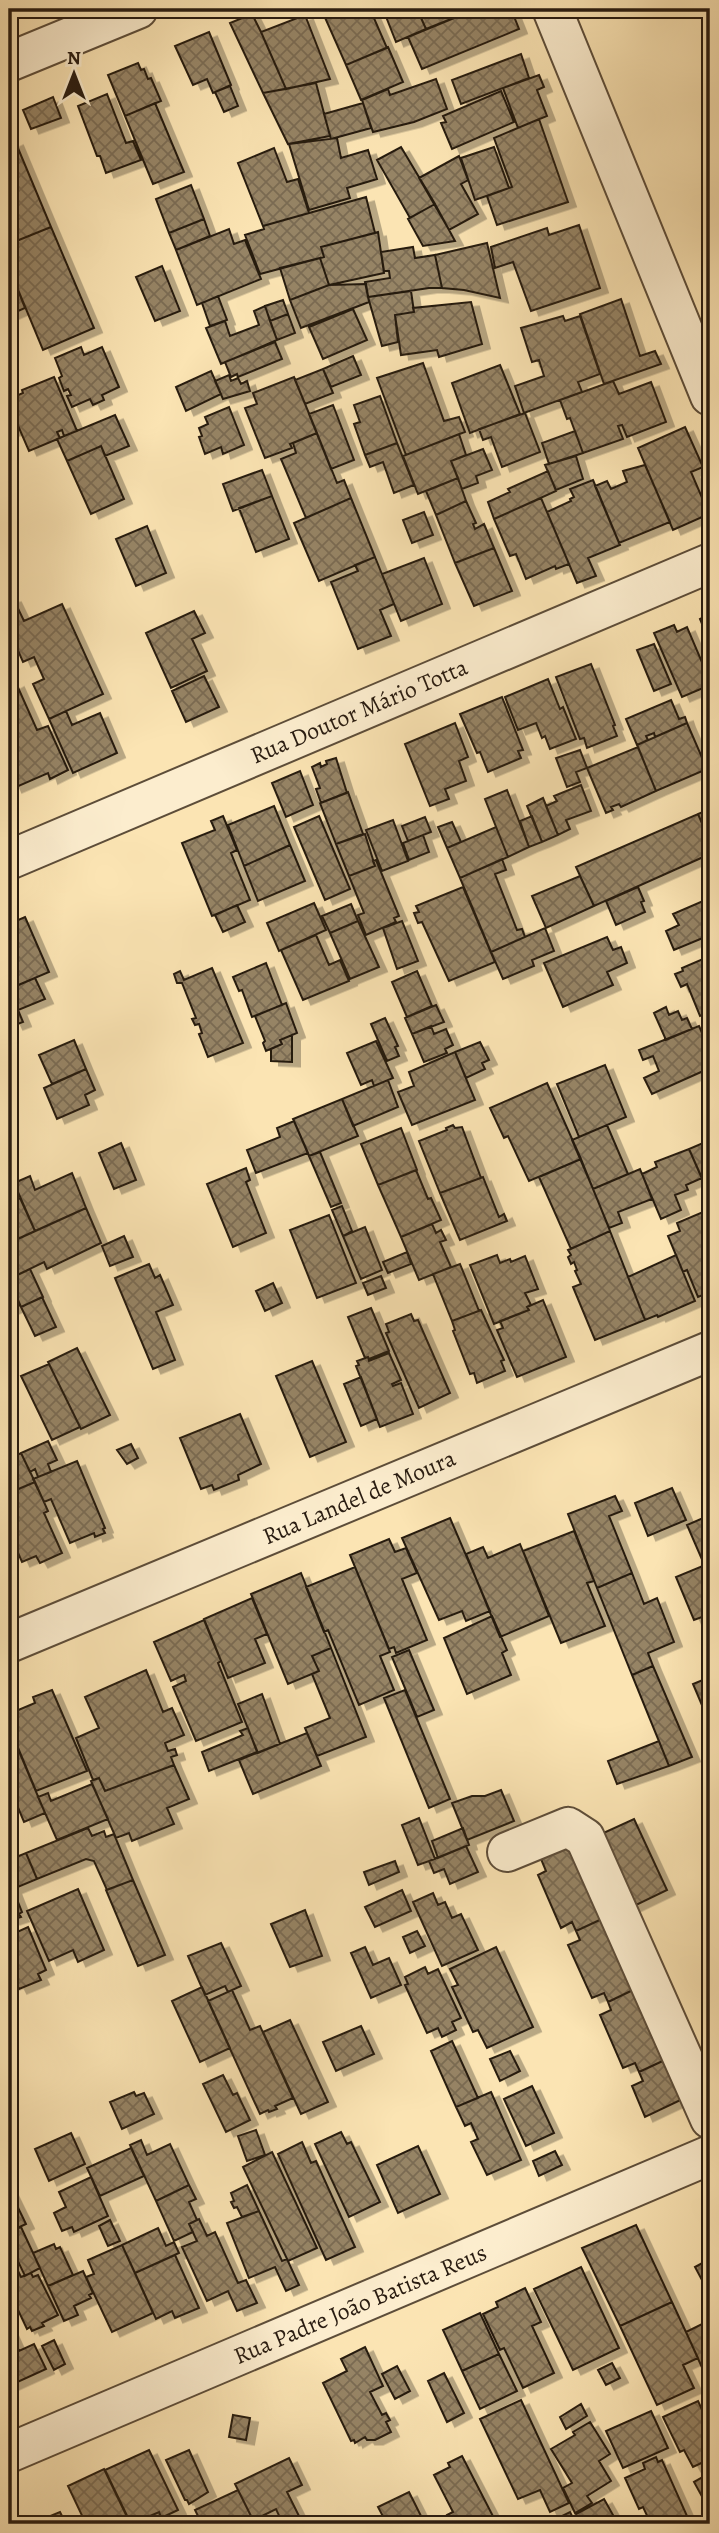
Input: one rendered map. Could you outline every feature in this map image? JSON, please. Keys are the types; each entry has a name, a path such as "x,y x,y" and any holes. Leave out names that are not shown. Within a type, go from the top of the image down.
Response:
{"street":[{"path":"9,62 138,9"},
{"path":"552,9 710,397"},
{"name":"Rua Doutor Mário Totta","path":"9,860 710,563"},
{"name":"Rua Landel de Moura","path":"9,1643 710,1351"},
{"path":"507,1852 568,1827 585,1839 710,2119"},
{"name":"Rua Padre João Batista Reus","path":"9,2453 710,2155"}],"building":[{"path":"334,9 370,9 387,48 346,65 323,13"},
{"path":"383,9 417,9 426,29 396,42"},
{"path":"417,9 476,9 426,29"},
{"path":"476,9 511,9 519,29 422,69 408,37"},
{"path":"252,14 286,89 263,93 230,23"},
{"path":"305,15 330,79 286,89 261,32"},
{"path":"209,32 231,85 213,93 207,79 193,85 175,46"},
{"path":"388,47 403,82 361,100 346,65"},
{"path":"521,54 529,78 461,104 452,80"},
{"path":"138,63 148,79 151,78 161,101 125,116 108,75"},
{"path":"539,75 544,87 537,90 547,116 518,128 503,88"},
{"path":"436,79 447,109 414,122 373,132 362,100 388,89 390,95"},
{"path":"316,83 330,136 288,144 263,93"},
{"path":"230,86 238,106 224,112 215,92"},
{"path":"501,91 514,122 452,149 441,123 446,122 443,116"},
{"path":"107,94 126,143 133,141 141,160 106,173 78,106"},
{"path":"53,97 61,118 31,129 23,110"},
{"path":"155,103 184,172 153,184 125,116"},
{"path":"363,103 371,128 331,139 324,114"},
{"path":"539,119 568,202 497,225 487,196 512,187 494,138"},
{"path":"337,138 341,158 368,150 377,179 347,188 350,198 309,210 289,144"},
{"path":"15,141 51,227 9,244 9,144"},
{"path":"401,147 435,204 410,218 377,160"},
{"path":"494,147 509,188 475,200 461,158"},
{"path":"274,148 287,182 298,179 309,213 263,226 238,163"},
{"path":"459,156 468,180 461,184 478,214 449,230 419,178"},
{"path":"191,185 204,219 169,233 156,199"},
{"path":"366,197 375,233 321,247 324,257 260,274 245,235 264,229 263,226"},
{"path":"435,204 455,241 423,246 408,219"},
{"path":"204,219 210,236 176,250 169,233"},
{"path":"579,225 600,288 531,311 513,262 495,268 491,247 547,228 549,235"},
{"path":"51,227 94,328 43,350 9,268 9,244"},
{"path":"229,229 234,244 245,240 261,279 197,305 176,250"},
{"path":"378,232 384,273 329,285 320,258 324,257 321,247"},
{"path":"487,243 500,298 442,288 435,255"},
{"path":"413,247 415,258 435,255 442,288 368,297 365,282 390,278 389,271 384,271 381,252"},
{"path":"320,258 329,285 290,300 280,268"},
{"path":"162,266 180,311 155,321 136,277"},
{"path":"9,268 25,308 9,315"},
{"path":"366,284 369,302 301,328 290,300 329,285"},
{"path":"411,291 414,312 395,315 398,342 382,346 368,297"},
{"path":"218,296 227,320 210,326 202,303"},
{"path":"621,299 640,356 655,351 661,364 604,384 580,314"},
{"path":"283,300 288,314 270,321 265,306"},
{"path":"471,302 482,344 439,357 437,350 401,355 395,315 414,312 413,308"},
{"path":"265,306 277,340 221,364 206,328 225,321 230,336 259,325 254,311"},
{"path":"353,309 367,340 323,359 309,327"},
{"path":"288,314 295,333 277,340 270,321"},
{"path":"563,316 565,321 580,316 600,374 578,382 582,392 524,413 515,386 544,376 539,360 532,362 521,328"},
{"path":"275,342 282,359 238,377 237,374 231,377 225,362"},
{"path":"81,347 84,355 102,347 119,387 102,395 104,400 93,405 90,399 72,407 67,396 71,395 68,389 64,391 55,358"},
{"path":"353,356 361,375 331,387 323,369"},
{"path":"423,363 444,421 459,417 465,432 406,455 377,378"},
{"path":"500,365 520,414 470,433 452,383"},
{"path":"323,369 333,393 305,404 295,380"},
{"path":"211,371 221,394 186,411 176,387"},
{"path":"229,375 231,381 238,378 241,384 247,381 250,391 223,399 215,381"},
{"path":"54,377 77,431 64,436 62,430 57,432 60,438 29,451 9,405 9,390 12,398 23,393 22,390"},
{"path":"294,377 317,433 290,444 292,448 265,458 245,408 257,404 253,393"},
{"path":"613,381 619,394 651,382 666,422 627,437 622,425 618,426 623,439 583,453 560,400"},
{"path":"380,396 397,443 365,455 354,424 360,422 354,405"},
{"path":"9,405 19,428 9,432"},
{"path":"333,405 354,460 331,469 309,414"},
{"path":"229,407 244,445 223,454 221,447 205,454 199,428 208,424 205,417"},
{"path":"525,413 540,452 502,467 491,437 483,440 479,429"},
{"path":"115,415 129,446 105,456 101,446 67,461 57,439"},
{"path":"685,427 703,467 691,472 709,514 673,530 638,448"},
{"path":"575,431 583,453 549,464 542,443"},
{"path":"317,433 337,483 344,480 351,498 306,518 281,459 296,453 293,443"},
{"path":"459,434 466,455 451,461 458,478 418,494 403,456"},
{"path":"397,443 414,485 394,493 383,462 370,467 365,455"},
{"path":"101,446 124,499 91,514 67,461"},
{"path":"483,449 492,470 476,476 478,483 462,489 451,461"},
{"path":"576,456 583,479 556,490 545,465"},
{"path":"645,465 670,522 619,543 595,486 607,481 611,489 627,482 623,471"},
{"path":"262,470 272,496 233,511 223,484"},
{"path":"548,471 556,491 494,519 488,502 510,492 508,489"},
{"path":"458,478 466,501 436,515 426,491"},
{"path":"593,480 620,545 588,558 596,576 577,583 547,512 571,501 574,497 570,489"},
{"path":"272,496 289,539 256,552 239,508"},
{"path":"351,498 375,557 319,581 294,523"},
{"path":"541,498 569,564 556,569 555,566 526,579 516,554 510,556 494,519"},
{"path":"466,501 476,523 473,524 475,529 484,524 494,548 455,563 436,515"},
{"path":"424,512 433,535 412,543 403,520"},
{"path":"147,526 166,573 136,586 116,539"},
{"path":"494,548 512,591 474,606 455,563"},
{"path":"375,557 394,604 380,610 391,636 358,649 331,582 358,571 355,565"},
{"path":"424,558 442,604 401,621 382,574"},
{"path":"13,598 24,621 62,604 103,694 49,719 33,684 44,679 34,657 23,662 9,630 9,599"},
{"path":"194,611 205,633 192,639 207,671 171,688 146,633"},
{"path":"710,614 710,643 700,619"},
{"path":"674,625 677,632 687,627 710,681 710,685 682,697 654,633"},
{"path":"654,644 671,684 654,691 637,650"},
{"path":"591,664 617,736 587,748 584,738 580,739 556,677"},
{"path":"204,676 219,707 186,722 172,691"},
{"path":"548,679 576,739 550,749 536,723 518,730 505,697"},
{"path":"16,683 37,730 48,726 68,770 50,779 48,773 14,788 9,776 9,687"},
{"path":"502,697 523,750 518,751 521,758 488,772 460,714"},
{"path":"671,700 679,719 685,717 687,723 655,737 654,733 646,736 648,740 637,745 626,719"},
{"path":"66,711 72,725 100,713 117,753 73,773 49,719"},
{"path":"455,723 468,757 459,761 466,781 445,789 449,799 430,806 405,744"},
{"path":"687,723 707,769 656,791 637,745"},
{"path":"638,747 656,791 621,807 619,804 611,807 613,810 606,813 587,768"},
{"path":"580,750 587,768 576,772 580,782 567,787 556,758"},
{"path":"336,758 347,793 321,803 316,789 320,788 312,767 320,763 321,767 327,764 326,761"},
{"path":"300,771 313,805 286,817 272,783"},
{"path":"581,785 591,811 566,820 570,829 558,835 546,806 557,801 554,796"},
{"path":"507,790 529,847 508,857 485,799"},
{"path":"348,792 363,834 336,844 320,803"},
{"path":"543,798 558,835 542,842 527,806"},
{"path":"274,806 290,845 244,866 228,825"},
{"path":"710,809 710,842 698,814"},
{"path":"698,814 710,842 710,854 594,906 576,867"},
{"path":"223,816 237,850 231,853 250,900 212,916 182,843 215,830 211,821"},
{"path":"319,816 350,889 325,900 294,827"},
{"path":"532,816 542,842 529,847 520,821"},
{"path":"425,817 431,832 408,841 402,826"},
{"path":"393,820 408,861 382,871 366,830"},
{"path":"452,822 461,842 447,848 438,827"},
{"path":"496,827 508,857 460,878 447,848"},
{"path":"365,834 375,866 349,876 336,844"},
{"path":"423,835 429,852 409,860 403,843"},
{"path":"290,845 305,881 258,901 244,866"},
{"path":"502,859 506,870 495,874 517,930 522,929 525,937 491,952 460,878"},
{"path":"376,860 399,916 394,918 396,922 366,935 358,915 364,913 349,876 375,866 373,861"},
{"path":"580,876 594,906 546,928 532,896"},
{"path":"463,887 495,962 449,981 422,922 418,923 414,913 419,912 416,906"},
{"path":"638,887 645,912 616,925 606,901"},
{"path":"710,898 710,935 674,950 666,931 679,925 673,914"},
{"path":"314,903 326,930 279,951 267,923"},
{"path":"351,904 358,921 330,933 322,916"},
{"path":"237,905 245,922 223,932 215,915"},
{"path":"25,917 49,972 16,986 9,968 9,924"},
{"path":"358,921 379,967 350,979 330,933"},
{"path":"402,921 418,961 397,969 383,928"},
{"path":"545,928 554,951 532,960 534,966 503,979 491,952"},
{"path":"316,935 329,965 340,960 349,981 303,1000 281,950"},
{"path":"607,937 613,950 621,947 627,963 607,972 613,985 563,1007 544,963"},
{"path":"710,956 710,1015 709,1012 700,1016 687,984 681,987 675,974 683,971 682,968"},
{"path":"266,963 282,1005 252,1017 242,990 239,991 233,977"},
{"path":"212,968 243,1043 208,1057 199,1034 202,1033 199,1024 195,1025 192,1019 196,1018 182,983 177,983 174,974 180,971 184,980"},
{"path":"417,971 432,1006 407,1017 392,982"},
{"path":"35,978 45,999 18,1010 23,1022 15,1025 9,1012 9,989"},
{"path":"286,1003 297,1033 280,1040 282,1044 266,1051 255,1016"},
{"path":"436,1005 444,1022 412,1034 405,1018"},
{"path":"666,1007 669,1015 678,1011 682,1020 687,1018 692,1029 666,1040 654,1013"},
{"path":"385,1018 398,1046 395,1047 399,1056 387,1061 371,1024"},
{"path":"431,1026 434,1034 446,1029 453,1045 445,1049 447,1053 424,1062 412,1034"},
{"path":"699,1026 710,1051 710,1068 652,1094 644,1078 659,1071 653,1056 643,1060 639,1050"},
{"path":"292,1035 292,1062 271,1061 271,1049 282,1044 280,1040"},
{"path":"74,1040 86,1069 52,1084 39,1055"},
{"path":"376,1041 393,1078 374,1086 372,1080 361,1085 347,1053"},
{"path":"480,1042 489,1060 482,1063 485,1069 466,1078 455,1052"},
{"path":"455,1052 475,1100 412,1125 398,1092 414,1086 409,1072"},
{"path":"605,1065 626,1117 579,1137 557,1084"},
{"path":"86,1069 95,1090 85,1095 89,1105 57,1119 44,1088"},
{"path":"388,1080 398,1107 353,1126 342,1099"},
{"path":"547,1083 581,1159 529,1181 508,1136 504,1138 490,1108"},
{"path":"342,1099 358,1136 309,1156 293,1119"},
{"path":"294,1121 308,1153 256,1173 247,1150 280,1137 277,1128"},
{"path":"453,1125 455,1128 462,1127 481,1178 440,1193 419,1141"},
{"path":"607,1125 628,1174 593,1189 572,1140"},
{"path":"401,1128 417,1170 378,1185 361,1144"},
{"path":"710,1140 710,1197 689,1149"},
{"path":"121,1143 136,1180 114,1189 99,1153"},
{"path":"689,1149 702,1178 686,1185 688,1190 675,1195 681,1210 661,1219 642,1174 657,1167 655,1162"},
{"path":"320,1152 341,1203 331,1207 309,1156"},
{"path":"581,1159 610,1231 571,1249 539,1177"},
{"path":"246,1168 250,1180 246,1182 266,1233 233,1247 207,1184"},
{"path":"640,1169 652,1199 618,1212 622,1223 609,1228 593,1189"},
{"path":"416,1170 428,1199 431,1198 441,1220 401,1237 378,1185"},
{"path":"72,1173 86,1208 35,1231 14,1183 30,1176 35,1190"},
{"path":"483,1177 499,1217 504,1214 507,1221 460,1240 440,1193"},
{"path":"20,1198 35,1231 9,1243 9,1203"},
{"path":"342,1206 352,1231 343,1236 332,1210"},
{"path":"86,1208 101,1243 47,1269 44,1262 9,1279 9,1243"},
{"path":"703,1212 710,1229 710,1292 698,1297 687,1270 683,1272 668,1236 680,1231 677,1223"},
{"path":"329,1215 356,1283 317,1298 290,1230"},
{"path":"432,1224 436,1233 441,1230 446,1240 440,1242 451,1267 419,1280 401,1237"},
{"path":"365,1227 382,1270 361,1279 343,1236"},
{"path":"610,1231 645,1320 595,1340 573,1287 581,1284 574,1262 571,1264 568,1257 571,1255 568,1250"},
{"path":"124,1236 133,1257 110,1266 102,1246"},
{"path":"407,1252 411,1264 388,1273 383,1262"},
{"path":"497,1255 500,1263 525,1256 538,1289 525,1293 531,1305 527,1307 529,1310 494,1324 470,1265"},
{"path":"676,1255 695,1301 645,1320 628,1277"},
{"path":"149,1264 155,1278 160,1275 173,1305 156,1312 175,1360 153,1369 115,1278"},
{"path":"460,1264 479,1311 452,1321 433,1274"},
{"path":"30,1269 43,1297 21,1307 9,1279"},
{"path":"381,1276 386,1288 368,1295 363,1283"},
{"path":"9,1281 20,1305 9,1310"},
{"path":"273,1283 282,1303 265,1311 256,1291"},
{"path":"42,1297 56,1327 35,1336 21,1307"},
{"path":"543,1300 566,1357 517,1377 497,1330 503,1328 500,1321 529,1310 527,1307"},
{"path":"371,1308 389,1351 369,1359 365,1358 348,1317"},
{"path":"481,1310 504,1360 501,1361 505,1371 477,1383 474,1373 470,1374 453,1331 452,1321"},
{"path":"411,1314 414,1321 418,1320 450,1393 419,1408 386,1333 389,1332 386,1324"},
{"path":"77,1348 110,1415 81,1429 48,1362"},
{"path":"389,1353 401,1380 392,1384 401,1383 413,1414 380,1427 356,1366 359,1365 357,1361 368,1357 369,1361"},
{"path":"312,1361 346,1442 310,1457 276,1376"},
{"path":"49,1364 80,1427 52,1440 21,1376"},
{"path":"361,1377 377,1419 361,1426 344,1384"},
{"path":"240,1414 261,1464 238,1475 239,1480 214,1490 212,1485 201,1489 180,1438"},
{"path":"48,1441 57,1460 48,1464 51,1472 38,1477 35,1469 30,1472 21,1453"},
{"path":"131,1444 138,1458 127,1464 117,1450"},
{"path":"21,1453 35,1482 9,1493 9,1459"},
{"path":"77,1461 105,1533 95,1537 94,1533 70,1543 51,1499 44,1502 33,1479"},
{"path":"35,1482 48,1511 44,1513 62,1553 40,1563 36,1556 22,1562 9,1532 9,1493"},
{"path":"672,1488 686,1520 648,1536 635,1503"},
{"path":"615,1496 622,1511 609,1516 632,1573 597,1588 568,1514"},
{"path":"710,1515 710,1569 707,1571 687,1525"},
{"path":"450,1518 490,1611 466,1621 462,1611 439,1620 402,1538"},
{"path":"574,1531 594,1581 587,1583 605,1626 561,1643 523,1551"},
{"path":"389,1539 395,1552 406,1548 417,1573 402,1579 427,1640 396,1653 394,1647 389,1649 350,1555"},
{"path":"520,1544 549,1616 500,1637 466,1554 483,1547 488,1558"},
{"path":"705,1565 710,1580 710,1614 694,1620 676,1577"},
{"path":"355,1567 390,1652 380,1656 394,1690 359,1705 328,1630 324,1632 306,1587"},
{"path":"301,1573 331,1648 312,1656 319,1671 288,1684 251,1594"},
{"path":"632,1573 644,1604 657,1598 674,1642 648,1653 653,1666 632,1675 597,1588"},
{"path":"252,1598 267,1634 255,1639 265,1663 228,1678 204,1619"},
{"path":"492,1616 507,1650 502,1653 511,1675 467,1694 444,1638"},
{"path":"204,1620 242,1722 196,1741 173,1687 186,1681 184,1675 171,1681 154,1642"},
{"path":"331,1648 366,1737 317,1756 305,1728 330,1718 312,1674 319,1671 312,1656"},
{"path":"409,1650 434,1710 417,1717 392,1657"},
{"path":"653,1666 692,1757 669,1766 632,1675"},
{"path":"146,1670 163,1712 172,1708 184,1735 165,1743 168,1751 175,1749 177,1755 171,1757 174,1765 105,1791 99,1778 93,1780 76,1738 99,1728 85,1697"},
{"path":"710,1677 710,1724 693,1684"},
{"path":"52,1690 87,1771 36,1791 9,1726 9,1714 35,1703 33,1697"},
{"path":"405,1690 450,1799 429,1808 384,1698"},
{"path":"262,1694 280,1744 258,1753 238,1704"},
{"path":"248,1728 257,1752 209,1771 202,1752 243,1735 240,1731"},
{"path":"307,1733 321,1766 253,1794 239,1760"},
{"path":"13,1737 45,1813 24,1822 17,1805 9,1808 9,1738"},
{"path":"659,1741 669,1766 617,1784 608,1761"},
{"path":"174,1765 189,1799 167,1808 174,1824 132,1841 129,1833 116,1838 91,1781 99,1778 105,1791"},
{"path":"92,1784 108,1819 57,1840 38,1797 48,1793 51,1801"},
{"path":"501,1790 514,1821 467,1840 452,1803"},
{"path":"419,1818 435,1859 418,1865 402,1825"},
{"path":"634,1819 667,1890 632,1907 599,1835"},
{"path":"88,1828 92,1836 104,1831 106,1837 114,1834 133,1880 107,1890 94,1861 86,1859 37,1879 26,1853"},
{"path":"463,1828 469,1845 438,1858 432,1841"},
{"path":"571,1844 604,1918 576,1931 572,1922 561,1928 538,1875 546,1871 541,1859"},
{"path":"466,1846 478,1872 450,1884 444,1869 434,1873 429,1861"},
{"path":"26,1853 37,1879 13,1889 9,1879 9,1860"},
{"path":"395,1861 399,1872 369,1885 364,1872"},
{"path":"9,1879 22,1912 19,1914 21,1917 12,1920 9,1918"},
{"path":"133,1880 165,1955 138,1966 106,1890"},
{"path":"78,1889 104,1950 78,1962 73,1950 49,1961 27,1911"},
{"path":"402,1890 411,1911 375,1927 365,1907"},
{"path":"433,1893 438,1905 445,1902 452,1918 461,1914 478,1950 442,1966 413,1902"},
{"path":"305,1910 322,1956 290,1967 271,1924"},
{"path":"604,1918 635,1989 608,2002 604,1993 592,1998 568,1945 580,1940 576,1931"},
{"path":"28,1927 46,1970 38,1974 41,1980 19,1989 16,1983 9,1986 9,1939"},
{"path":"417,1931 425,1946 410,1953 403,1937"},
{"path":"221,1943 241,1986 228,1992 225,1986 205,1995 188,1956"},
{"path":"365,1947 373,1965 389,1958 401,1985 371,1998 351,1953"},
{"path":"496,1947 533,2027 487,2048 478,2030 473,2032 452,1987 458,1985 450,1969"},
{"path":"425,1967 428,1974 438,1969 461,2018 452,2022 456,2030 442,2037 438,2028 427,2033 405,1985 408,1984 405,1977"},
{"path":"202,1987 230,2048 200,2062 172,2001"},
{"path":"635,1989 667,2059 639,2072 635,2063 623,2068 600,2015 611,2010 608,2002"},
{"path":"232,1990 250,2030 260,2026 293,2098 275,2106 277,2109 269,2112 268,2110 260,2114 208,2001"},
{"path":"290,2020 328,2102 301,2114 263,2032"},
{"path":"361,2026 374,2054 336,2071 323,2042"},
{"path":"452,2041 478,2098 456,2107 431,2051"},
{"path":"510,2051 520,2071 500,2081 490,2059"},
{"path":"667,2059 691,2095 645,2117 632,2086 643,2081 639,2072"},
{"path":"223,2075 233,2095 237,2093 250,2120 226,2132 203,2084"},
{"path":"532,2086 554,2133 526,2146 504,2099"},
{"path":"134,2092 136,2096 144,2093 154,2114 122,2129 110,2102"},
{"path":"491,2092 521,2160 487,2175 471,2142 478,2139 471,2123 465,2126 456,2107"},
{"path":"256,2130 265,2155 247,2161 238,2136"},
{"path":"341,2132 347,2144 351,2142 380,2202 349,2217 315,2144"},
{"path":"71,2133 85,2164 49,2181 35,2149"},
{"path":"141,2140 147,2155 170,2144 189,2185 156,2201 130,2145"},
{"path":"302,2142 311,2163 316,2161 355,2247 326,2260 278,2154"},
{"path":"418,2146 440,2194 398,2213 377,2165"},
{"path":"131,2148 144,2176 100,2196 87,2168"},
{"path":"555,2151 562,2165 539,2176 533,2161"},
{"path":"272,2152 317,2248 288,2261 243,2167"},
{"path":"91,2177 108,2216 74,2232 72,2227 62,2231 54,2213 66,2207 59,2192"},
{"path":"189,2185 196,2199 189,2202 197,2220 189,2224 193,2232 174,2241 156,2201"},
{"path":"247,2185 259,2211 242,2217 231,2202 234,2201 231,2193"},
{"path":"9,2189 26,2224 9,2232"},
{"path":"259,2211 282,2261 287,2259 299,2285 286,2291 275,2267 249,2278 227,2223"},
{"path":"199,2219 207,2236 215,2232 238,2283 246,2280 257,2303 237,2311 228,2291 207,2301 182,2247 197,2241 189,2224"},
{"path":"110,2220 120,2241 108,2246 99,2226"},
{"path":"636,2225 672,2302 620,2326 582,2248"},
{"path":"21,2227 40,2268 25,2276 15,2255 9,2258 9,2232"},
{"path":"158,2228 166,2246 174,2242 179,2253 135,2273 122,2245"},
{"path":"54,2244 56,2249 60,2247 73,2275 48,2286 33,2253"},
{"path":"122,2245 153,2313 112,2332 86,2277 94,2274 88,2260"},
{"path":"175,2255 199,2308 175,2318 172,2311 156,2319 135,2273"},
{"path":"11,2257 21,2277 31,2273 33,2277 38,2275 58,2315 32,2331 30,2327 27,2329 9,2291"},
{"path":"710,2259 710,2295 695,2267"},
{"path":"581,2267 619,2348 573,2370 534,2289"},
{"path":"83,2271 93,2293 89,2295 91,2298 74,2306 78,2315 64,2321 48,2286"},
{"path":"525,2288 541,2322 532,2326 554,2373 523,2388 504,2348 500,2350 483,2314 498,2307 496,2302"},
{"path":"672,2302 698,2358 683,2365 694,2388 657,2405 620,2326"},
{"path":"480,2313 499,2354 462,2371 443,2330"},
{"path":"710,2320 710,2382 709,2383 686,2332"},
{"path":"9,2329 19,2351 34,2344 46,2369 11,2385"},
{"path":"54,2340 65,2364 54,2370 42,2346"},
{"path":"365,2347 383,2386 370,2392 382,2415 386,2413 390,2420 386,2422 391,2432 375,2440 367,2440 365,2437 355,2443 354,2440 351,2441 323,2383 347,2371 341,2359"},
{"path":"499,2354 517,2391 480,2409 462,2371"},
{"path":"612,2363 620,2378 606,2385 598,2370"},
{"path":"397,2366 410,2391 395,2399 382,2374"},
{"path":"444,2373 464,2413 447,2422 428,2381"},
{"path":"521,2400 569,2503 550,2512 540,2490 518,2499 480,2419"},
{"path":"698,2401 710,2427 710,2459 693,2467 684,2450 680,2452 663,2417"},
{"path":"581,2404 587,2416 566,2429 560,2417"},
{"path":"651,2411 668,2448 623,2468 606,2431"},
{"path":"233,2415 250,2418 246,2440 229,2437"},
{"path":"590,2422 610,2454 599,2461 611,2481 587,2496 592,2503 575,2513 563,2488 572,2483 551,2449 575,2435 573,2432"},
{"path":"149,2450 178,2510 161,2518 159,2512 131,2524 105,2470"},
{"path":"189,2450 208,2492 189,2504 166,2460"},
{"path":"462,2456 497,2524 451,2524 447,2515 453,2512 434,2475 450,2467 448,2463"},
{"path":"656,2457 658,2462 662,2460 687,2516 670,2524 651,2524 643,2507 639,2509 625,2478 645,2469 643,2463"},
{"path":"289,2458 302,2485 287,2492 303,2524 277,2524 282,2522 276,2509 258,2518 262,2524 255,2524 235,2484"},
{"path":"104,2469 129,2521 122,2524 86,2524 68,2486"},
{"path":"710,2473 710,2511 694,2482"},
{"path":"238,2490 255,2524 202,2524 195,2510"},
{"path":"409,2492 425,2524 387,2524 378,2507"},
{"path":"604,2499 618,2524 581,2524 576,2514"},
{"path":"60,2512 66,2524 31,2524"},
{"path":"159,2512 164,2524 133,2524"},
{"path":"570,2512 576,2524 538,2524 548,2519 550,2522"}]}
